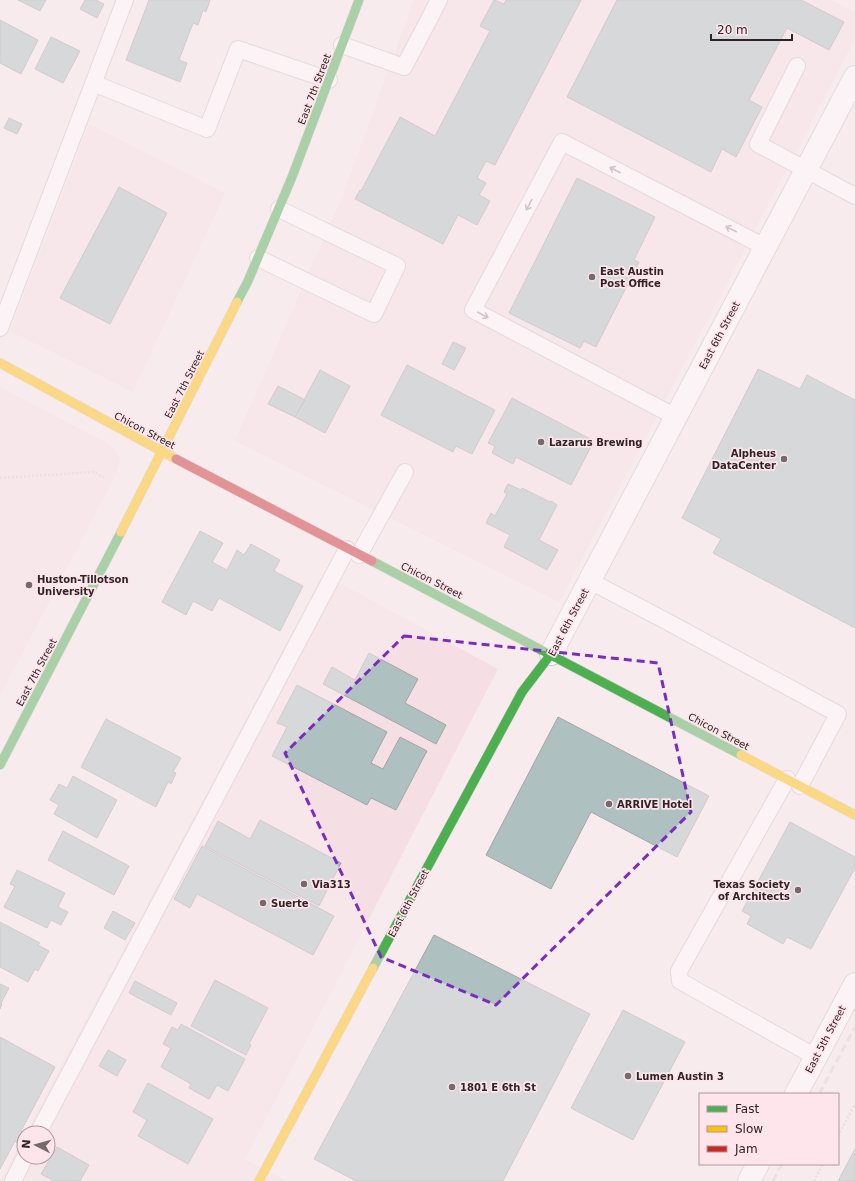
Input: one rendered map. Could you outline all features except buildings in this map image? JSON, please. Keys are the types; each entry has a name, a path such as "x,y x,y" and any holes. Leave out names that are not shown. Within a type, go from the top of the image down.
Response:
{"street":[{"name":"East 7th Street","path":"0,766 87,600 241,295 292,177 359,0"},
{"name":"East 6th Street","path":"259,1181 522,692 551,654 855,77"},
{"name":"Chicon Street","path":"0,363 353,552 551,654 855,815"},
{"name":"East 5th Street","path":"797,1093 855,984"},
{"path":"749,1181 757,1165"}],"lane":[{"path":"0,328 125,0"},
{"path":"342,45 404,67 439,0"},
{"path":"93,83 206,128 238,49 329,80"},
{"path":"797,66 758,144 855,196"},
{"path":"676,417 474,310 499,261 562,142 765,247"},
{"path":"258,258 374,314 397,266 278,209"},
{"path":"42,1125 353,552 405,472"},
{"path":"590,581 666,620 838,714 793,782 679,971 680,981 816,1057"},
{"path":"13,1181 22,1165"}],"path":[{"path":"0,478 94,472 106,479"},
{"path":"839,1134 855,1104"},
{"path":"814,1181 822,1165"}],"highlighted area":[{"path":"404,636 658,663 691,812 496,1005 381,957 285,753"}],"shaded area":[{"path":"414,0 831,0 855,12 855,39 559,602 235,441 343,195"},
{"path":"89,124 225,193 133,392 10,331"},
{"name":"Huston-Tillotson University","path":"0,387 107,443 116,451 119,457 119,465 116,474 0,696"},
{"path":"323,574 498,669 245,1159 286,1181 0,1181 16,1150 16,1165 56,1165 56,1125 29,1125"}],"railway":[{"path":"820,1093 855,1027"},
{"path":"773,1181 781,1165"}],"traffic: fast":[{"path":"237,302 248,281 292,177 359,0"},
{"path":"0,765 121,532"},
{"path":"372,561 741,755"},
{"path":"373,968 522,692 551,654"}],"traffic: slow":[{"path":"121,532 237,302"},
{"path":"0,363 176,459"},
{"path":"741,755 855,815"},
{"path":"259,1181 373,968"}],"traffic: jam":[{"path":"176,459 372,561"}],"place":[{"name":"East Austin Post Office","path":"592,277"},
{"name":"Lazarus Brewing","path":"541,442"},
{"name":"Alpheus DataCenter","path":"784,459"},
{"name":"Huston-Tillotson University","path":"29,585"},
{"name":"ARRIVE Hotel","path":"609,804"},
{"name":"Via313","path":"304,884"},
{"name":"Texas Society of Architects","path":"798,890"},
{"name":"Suerte","path":"263,903"},
{"name":"Lumen Austin 3","path":"628,1076"},
{"name":"1801 E 6th St","path":"452,1087"}]}
